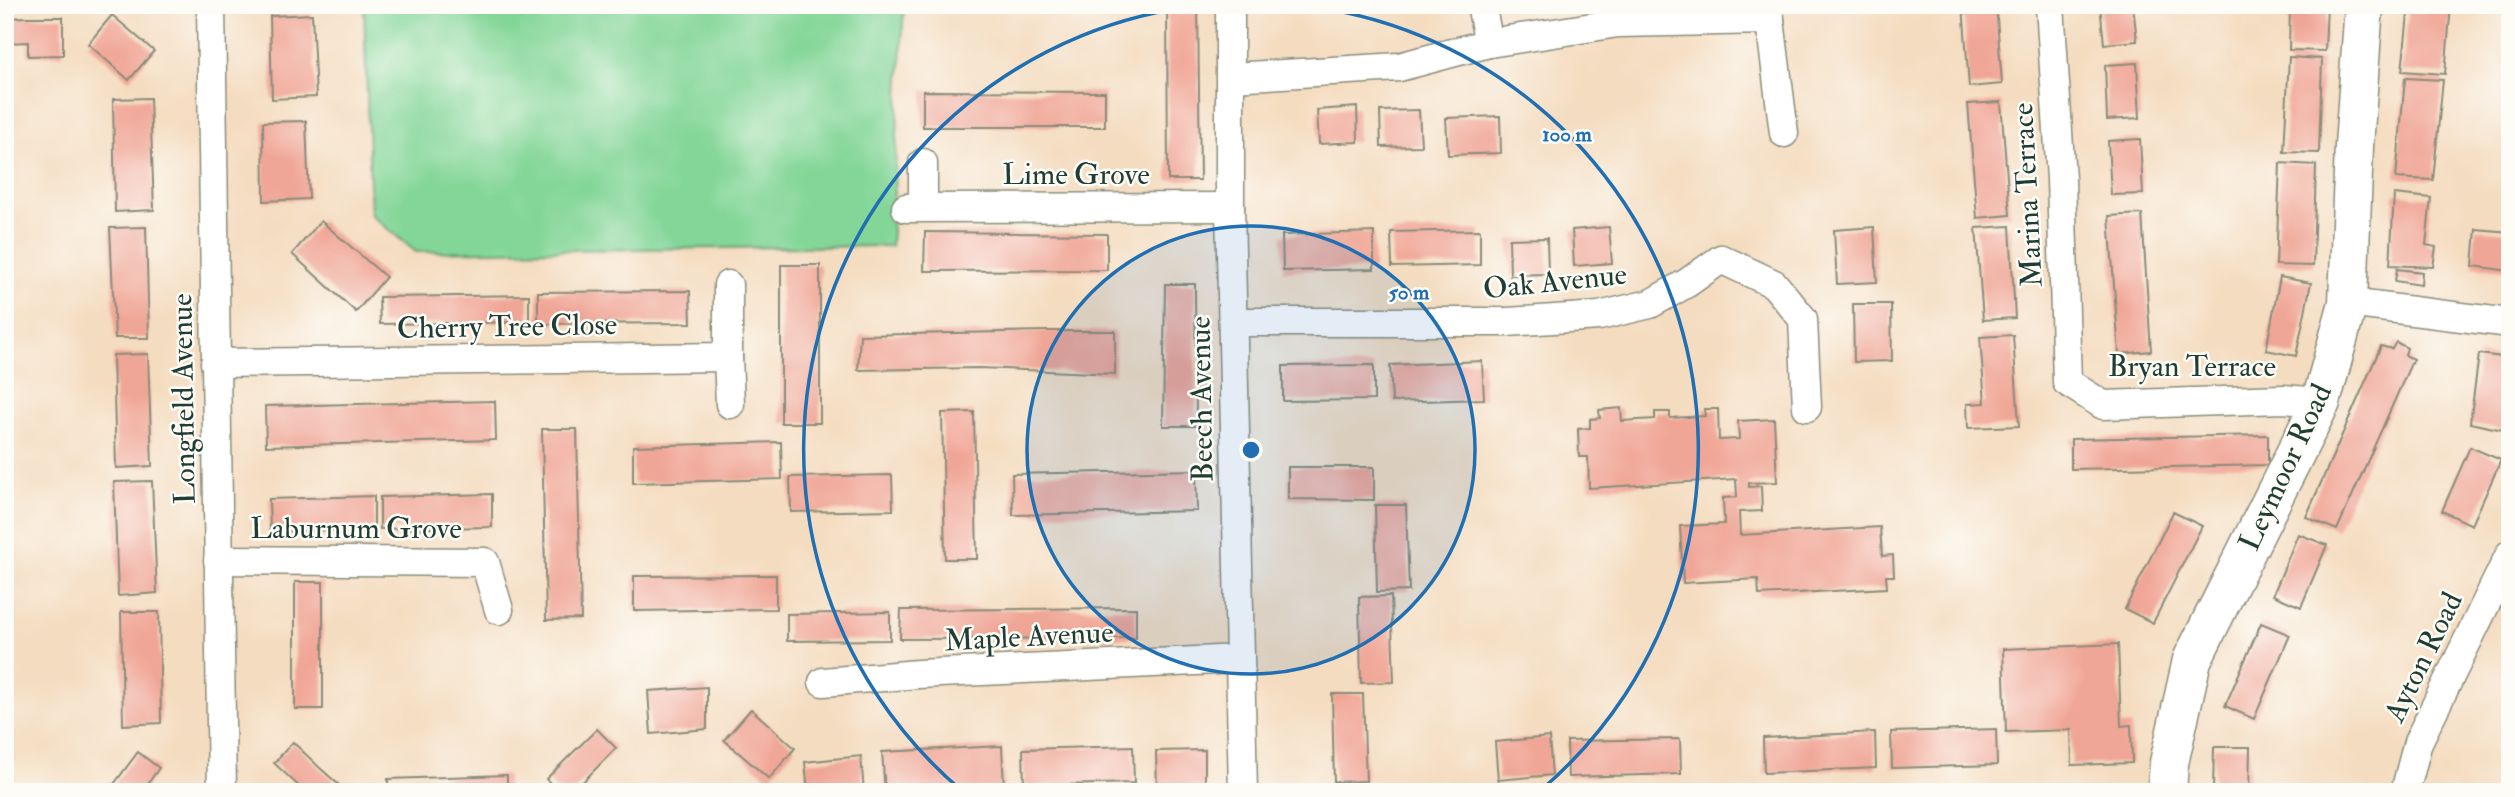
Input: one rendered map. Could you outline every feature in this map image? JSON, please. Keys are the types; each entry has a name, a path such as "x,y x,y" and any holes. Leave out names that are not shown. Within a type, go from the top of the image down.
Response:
{"street":[{"name":"Longfield Avenue","path":"211,5 222,792"},
{"name":"Beech Avenue","path":"1230,5 1230,207 1243,792"},
{"path":"1481,5 1489,43"},
{"name":"Marina Terrace","path":"2050,5 2061,179 2067,382"},
{"name":"Leymoor Road","path":"2167,792 2169,763 2192,660 2321,402 2348,303 2354,146 2364,5"},
{"path":"1231,77 1399,67 1489,43 1618,23 1770,13 1784,133"},
{"name":"Lime Grove","path":"923,163 915,207 1230,207"},
{"name":"Oak Avenue","path":"1233,323 1507,322 1599,316 1650,304 1721,259 1774,285 1803,319 1807,407"},
{"path":"728,285 730,404"},
{"path":"2348,303 2510,323"},
{"name":"Cherry Tree Close","path":"215,363 728,357"},
{"name":"Bryan Terrace","path":"2067,382 2103,405 2283,399 2321,402"},
{"name":"Ayton Road","path":"2405,792 2418,742 2510,554"},
{"name":"Laburnum Grove","path":"218,560 485,562 499,610"},
{"name":"Maple Avenue","path":"823,682 918,674 1239,659"}],"green space":[{"path":"364,5 904,5 891,246 416,252 371,215"}],"building":[{"path":"1167,5 1198,5 1200,180 1168,180"},
{"path":"1963,5 1996,5 2002,84 1969,87"},
{"path":"2100,5 2133,5 2137,41 2104,44"},
{"path":"2290,5 2327,5 2325,51 2289,50"},
{"path":"2409,5 2451,5 2445,74 2402,71"},
{"path":"312,14 316,97 272,99 270,16"},
{"path":"112,15 154,51 129,80 88,44"},
{"path":"63,17 63,55 28,56 28,42 5,43 5,18"},
{"path":"2289,57 2322,59 2319,153 2284,152"},
{"path":"2137,63 2140,118 2107,120 2105,65"},
{"path":"2405,78 2443,80 2433,180 2396,178"},
{"path":"923,91 1105,92 1105,127 923,127"},
{"path":"150,98 154,210 115,212 113,99"},
{"path":"2001,102 2010,215 1977,218 1968,104"},
{"path":"1357,107 1358,142 1319,144 1317,110"},
{"path":"1419,110 1421,146 1381,147 1380,111"},
{"path":"1500,116 1501,153 1448,155 1446,118"},
{"path":"306,121 309,199 264,201 263,122"},
{"path":"2140,139 2143,194 2111,195 2108,141"},
{"path":"2280,163 2316,165 2313,266 2276,265"},
{"path":"2394,194 2431,198 2426,245 2436,247 2433,267 2390,265"},
{"path":"2142,214 2151,351 2119,354 2109,216"},
{"path":"321,221 386,277 356,312 292,254"},
{"path":"2010,226 2015,318 1983,320 1976,228"},
{"path":"146,227 149,338 115,338 110,228"},
{"path":"1609,227 1612,263 1574,266 1572,230"},
{"path":"1874,227 1877,282 1837,284 1834,230"},
{"path":"2476,229 2510,232 2510,271 2473,266"},
{"path":"1480,230 1480,265 1392,267 1391,232"},
{"path":"925,232 1107,234 1107,270 924,271"},
{"path":"1374,232 1374,269 1283,271 1282,235"},
{"path":"1547,238 1548,274 1510,275 1509,239"},
{"path":"781,265 820,265 820,423 781,423"},
{"path":"2397,269 2422,272 2421,285 2395,281"},
{"path":"2280,277 2311,283 2296,356 2266,350"},
{"path":"1165,284 1195,284 1196,426 1163,426"},
{"path":"690,291 691,323 538,324 538,292"},
{"path":"529,295 529,322 380,324 379,297"},
{"path":"1853,304 1891,304 1892,361 1854,362"},
{"path":"1115,331 1115,374 980,368 858,370 860,335"},
{"path":"2013,335 2019,426 1968,428 1967,404 1985,403 1980,337"},
{"path":"2396,342 2407,348 2405,355 2413,359 2337,530 2306,517 2381,346 2392,349"},
{"path":"148,354 152,466 116,468 113,355"},
{"path":"2479,354 2510,358 2510,403 2503,430 2470,423"},
{"path":"1482,361 1484,399 1392,402 1390,365"},
{"path":"1374,365 1374,400 1283,401 1283,366"},
{"path":"495,401 496,440 266,446 265,406"},
{"path":"1621,408 1622,421 1655,419 1655,412 1670,412 1670,418 1705,416 1704,409 1718,409 1719,440 1739,439 1738,421 1774,419 1777,482 1749,483 1749,487 1761,486 1762,511 1739,512 1740,535 1880,527 1882,556 1893,555 1894,576 1886,576 1887,588 1759,595 1758,579 1683,583 1680,526 1724,524 1723,498 1737,497 1736,479 1589,488 1588,457 1579,457 1578,429 1590,428 1590,419 1600,418 1599,410"},
{"path":"974,412 977,559 945,559 942,413"},
{"path":"542,429 577,429 581,619 546,620"},
{"path":"2268,435 2268,465 2071,469 2071,439"},
{"path":"781,442 782,479 633,483 633,446"},
{"path":"2470,447 2501,460 2472,525 2442,511"},
{"path":"1288,467 1374,467 1374,500 1288,499"},
{"path":"1196,470 1197,511 1013,515 1012,474"},
{"path":"892,475 893,510 791,512 790,477"},
{"path":"152,481 157,593 118,596 114,482"},
{"path":"492,494 492,527 380,529 380,497"},
{"path":"374,496 374,529 270,532 269,499"},
{"path":"1375,505 1406,505 1409,591 1377,592"},
{"path":"2173,512 2202,526 2153,623 2125,609"},
{"path":"2298,534 2327,545 2301,607 2273,595"},
{"path":"776,575 776,609 634,611 634,576"},
{"path":"295,582 323,582 323,709 295,709"},
{"path":"1391,596 1394,682 1361,683 1359,597"},
{"path":"1136,608 1136,638 900,639 901,610"},
{"path":"121,612 159,612 161,723 123,725"},
{"path":"890,612 890,640 787,641 787,614"},
{"path":"2261,623 2290,635 2254,719 2225,706"},
{"path":"2118,644 2121,726 2131,725 2132,763 2072,765 2071,730 2006,732 2003,649"},
{"path":"707,687 707,729 651,734 648,691"},
{"path":"1332,694 1363,694 1366,781 1334,782"},
{"path":"751,709 795,748 769,779 724,740"},
{"path":"597,729 616,748 573,792 559,792 546,779"},
{"path":"1996,729 1997,765 1892,768 1891,732"},
{"path":"1875,732 1876,768 1764,773 1763,738"},
{"path":"1549,737 1552,775 1498,780 1495,742"},
{"path":"1680,739 1681,774 1568,777 1567,741"},
{"path":"293,742 347,792 305,792 274,763"},
{"path":"1002,746 1004,789 885,792 882,752"},
{"path":"1133,746 1134,783 1024,786 1023,749"},
{"path":"2214,747 2250,747 2249,792 2213,792"},
{"path":"1205,750 1205,787 1157,788 1156,751"},
{"path":"138,752 159,768 142,792 108,792"},
{"path":"861,756 864,792 808,792 805,762"},
{"path":"507,775 507,792 388,792 388,779"}]}
